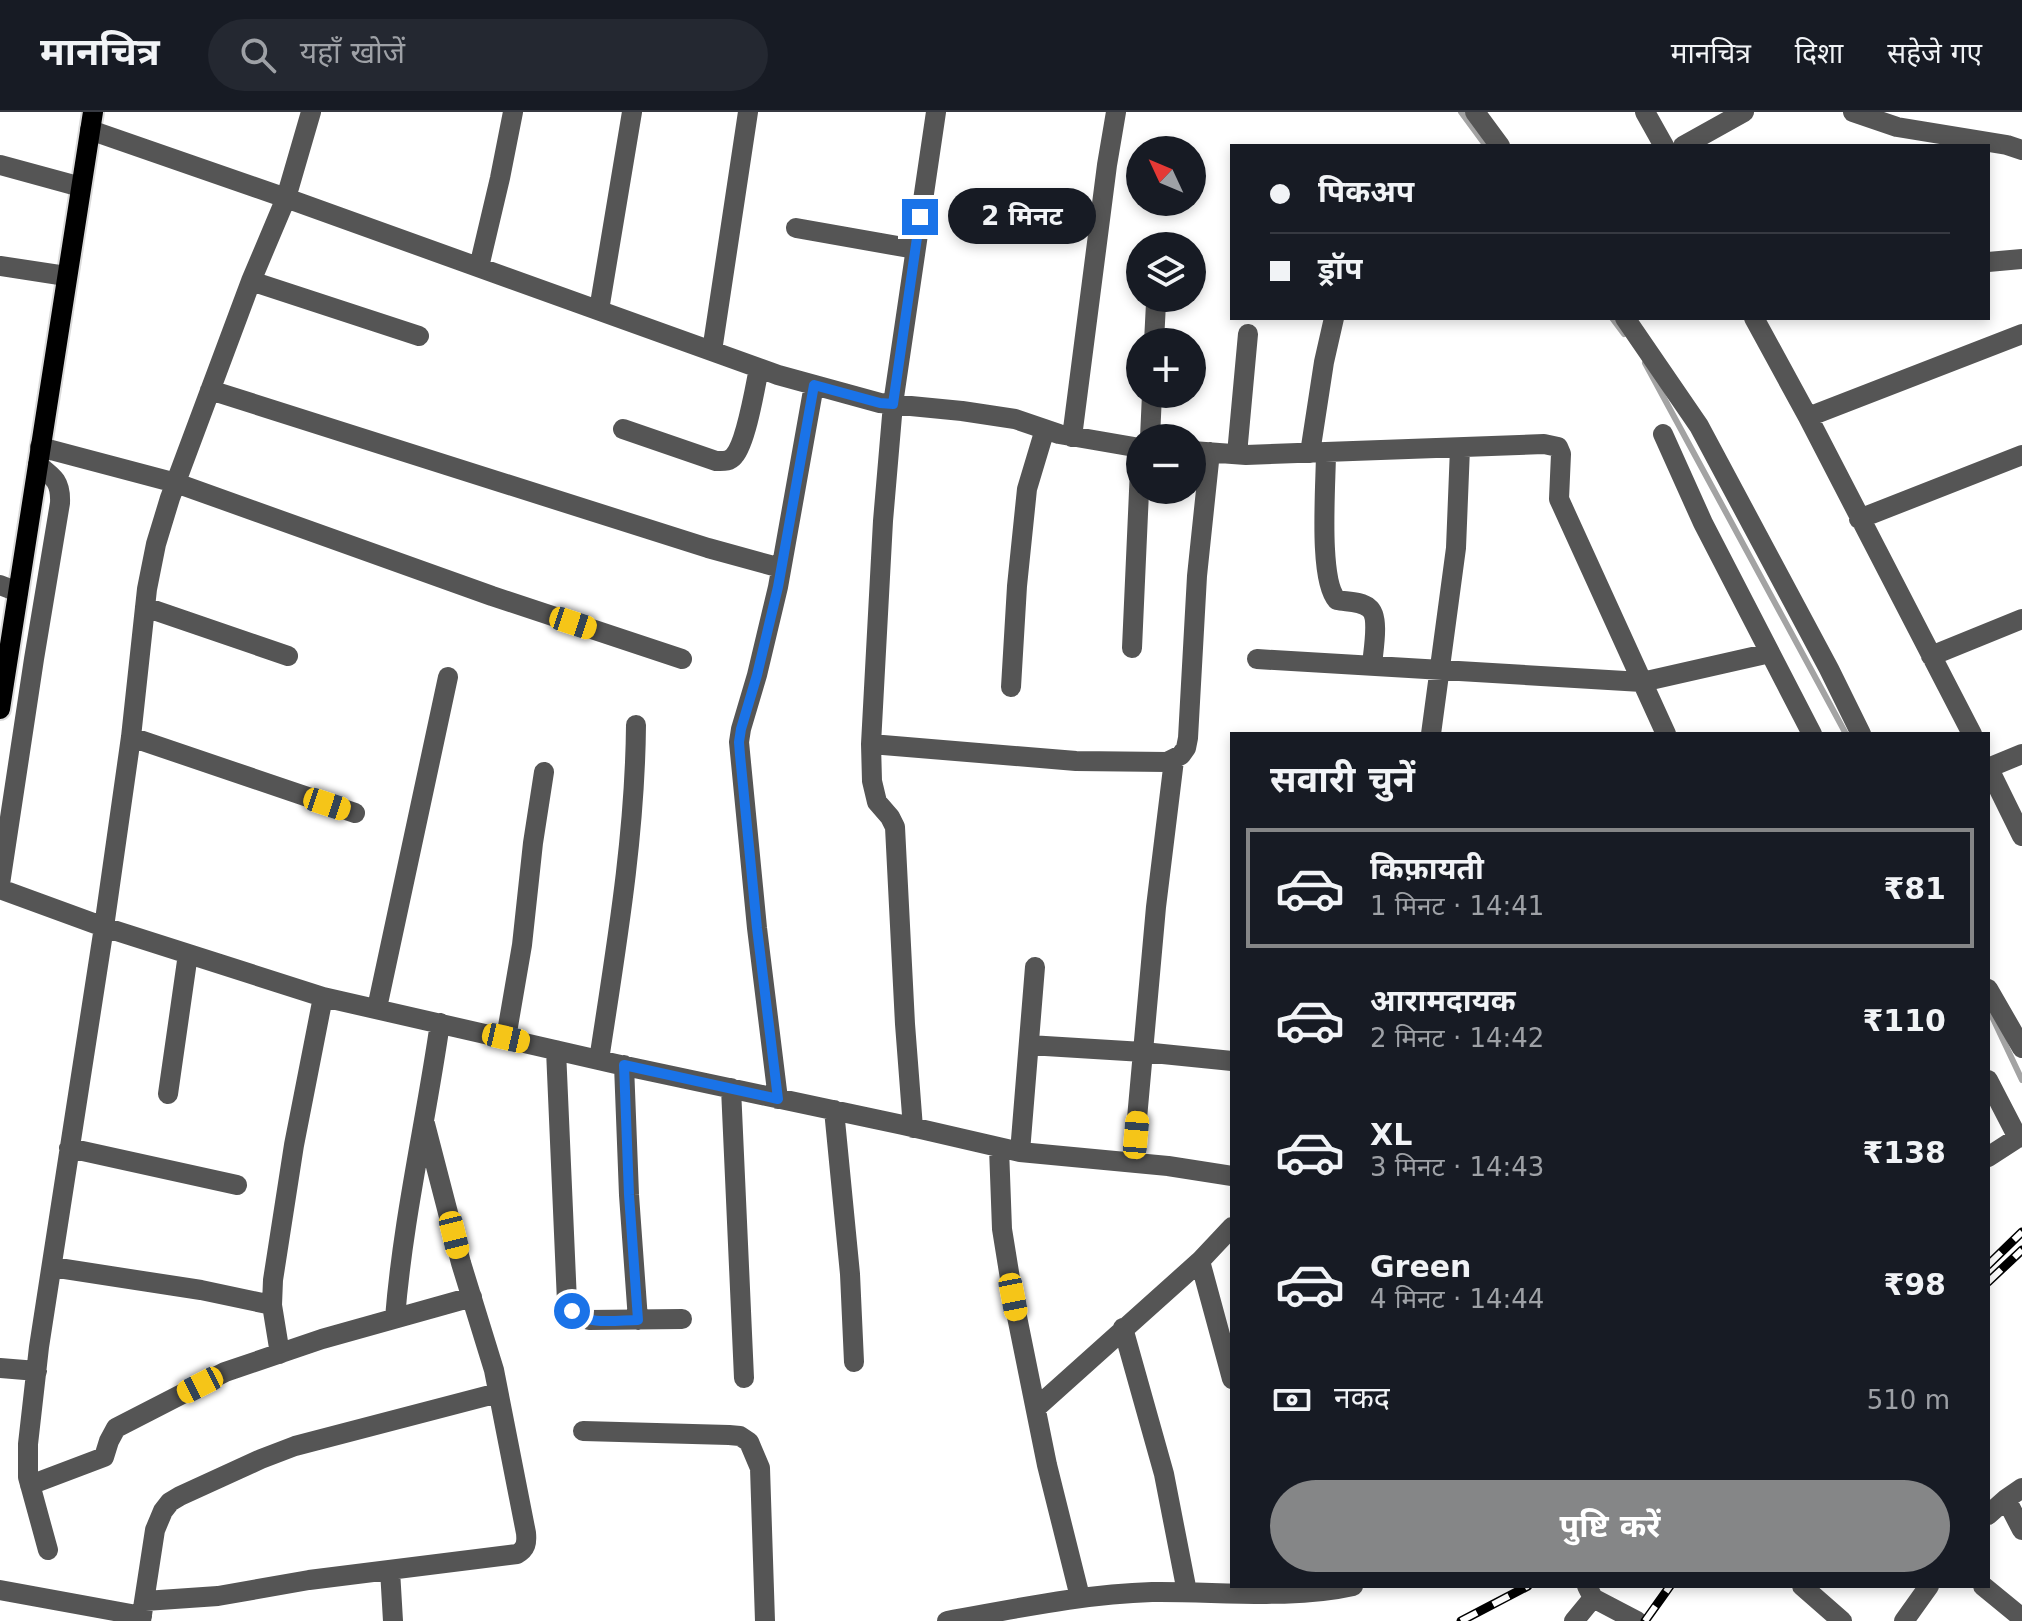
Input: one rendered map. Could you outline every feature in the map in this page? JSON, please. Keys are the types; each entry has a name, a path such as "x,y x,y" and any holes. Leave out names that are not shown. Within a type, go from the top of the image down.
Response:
{"main road":[{"path":"0,709 9,589 39,456 91,121"}],"street":[{"path":"48,1550 30,1485 28,1444 69,1148 104,927 131,737 145,607 156,544 210,390 286,198 311,112"},
{"path":"479,267 513,112"},
{"path":"599,310 632,112"},
{"path":"712,351 748,112"},
{"path":"913,1128 895,827 874,797 871,744 883,521 893,404 936,112"},
{"path":"1072,437 1116,112"},
{"path":"1475,112 1499,144"},
{"path":"1687,144 1744,112"},
{"path":"1853,112 1897,127 2022,150"},
{"path":"1655,116 1663,144"},
{"path":"91,121 286,198 759,368 880,403 1015,419 1072,437 1126,446"},
{"path":"0,165 81,187"},
{"path":"796,228 915,249"},
{"path":"1990,262 2022,259"},
{"path":"0,266 66,276"},
{"path":"251,281 419,336"},
{"path":"1334,320 1324,362 1318,452 1325,565 1328,585 1337,600 1360,604 1373,612 1372,665"},
{"path":"1626,320 1699,426 1860,732"},
{"path":"1755,320 1971,732"},
{"path":"1237,454 1248,334"},
{"path":"1808,417 2022,334"},
{"path":"623,429 727,462 742,443 759,368"},
{"path":"778,1099 739,742 781,568 814,385"},
{"path":"210,390 708,548 781,568"},
{"path":"1011,687 1027,489 1045,429"},
{"path":"1663,434 1703,523 1811,732"},
{"path":"1206,452 1237,454 1544,444 1558,447 1561,454 1559,499 1665,732"},
{"path":"1431,732 1456,548 1460,448"},
{"path":"1859,519 2022,455"},
{"path":"39,456 176,483 492,596 682,659"},
{"path":"39,456 57,481 61,490 60,503 0,886 104,927 323,997 999,1148 1230,1176"},
{"path":"1132,648 1138,504"},
{"path":"871,744 1076,761 1167,762 1181,755 1188,738 1199,504"},
{"path":"145,607 288,656"},
{"path":"1931,656 2022,619"},
{"path":"1257,659 1642,682 1770,653"},
{"path":"377,1008 448,677"},
{"path":"599,1060 628,866 636,725"},
{"path":"131,737 355,813"},
{"path":"1990,766 2022,754"},
{"path":"1133,1163 1156,907 1174,760"},
{"path":"1990,771 2022,836"},
{"path":"506,1038 522,945 544,772"},
{"path":"168,1094 188,954"},
{"path":"1020,1152 1035,967"},
{"path":"1990,992 2022,1048"},
{"path":"280,1354 272,1305 273,1280 294,1145 323,997"},
{"path":"395,1318 399,1271 440,1023"},
{"path":"1029,1045 1230,1061"},
{"path":"556,1050 567,1302 579,1317 589,1320 682,1319"},
{"path":"624,1065 638,1320"},
{"path":"1990,1084 2020,1136 1990,1156"},
{"path":"731,1088 744,1378"},
{"path":"834,1110 850,1274 854,1362"},
{"path":"0,1590 143,1613 309,1580 523,1551 527,1543 526,1533 494,1370 425,1124"},
{"path":"69,1148 237,1185"},
{"path":"999,1148 1002,1229 1013,1297 1080,1597"},
{"path":"1036,1408 1200,1261 1230,1229"},
{"path":"1200,1261 1230,1372"},
{"path":"52,1267 201,1290 272,1305"},
{"path":"30,1485 104,1457 116,1428 225,1372 322,1339 472,1297"},
{"path":"1123,1328 1164,1474 1187,1592"},
{"path":"0,1368 37,1371"},
{"path":"143,1613 155,1530 170,1502 295,1446 498,1393"},
{"path":"583,1431 729,1435 740,1436 749,1442 760,1468 765,1621"},
{"path":"1990,1513 2014,1494 2022,1530"},
{"path":"390,1570 393,1621"},
{"path":"947,1621 1080,1597 1122,1593 1343,1588"},
{"path":"1804,1588 1842,1621"},
{"path":"1904,1621 1928,1588"},
{"path":"1985,1588 2022,1618"},
{"path":"1574,1621 1590,1592 1637,1621"}],"waterway":[{"path":"1461,112 1485,144"},
{"path":"1614,320 1624,334"},
{"path":"1645,363 1845,732"},
{"path":"1990,1012 2022,1080"}],"railway":[{"path":"1990,1263 2022,1232"},
{"path":"1990,1280 2022,1250"},
{"path":"1461,1621 1524,1588"},
{"path":"1645,1621 1669,1588"}],"route":[{"path":"572,1311 589,1320 638,1320 624,1065 778,1099 754,899 739,742 741,729 778,587 814,385 893,404 920,217"}]}
